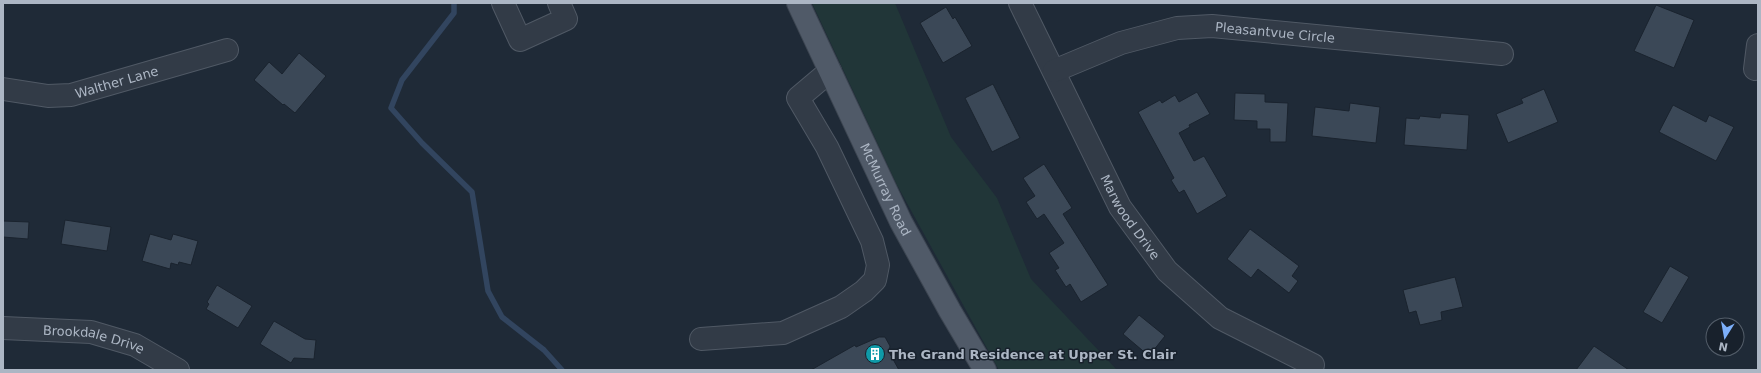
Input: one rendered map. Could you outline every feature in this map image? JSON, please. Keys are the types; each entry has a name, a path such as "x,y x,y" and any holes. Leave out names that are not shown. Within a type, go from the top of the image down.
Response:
{"main road":[{"name":"McMurray Road","path":"798,3 901,222 950,311 985,370"}],"street":[{"path":"503,3 520,40 566,19 559,3"},
{"name":"Marwood Drive","path":"1020,3 1120,207 1168,271 1220,318 1313,365"},
{"name":"Pleasantvue Circle","path":"1054,71 1121,43 1177,28 1212,26 1502,54"},
{"path":"1755,69 1758,45"},
{"name":"Walther Lane","path":"3,89 48,96 71,95 227,50"},
{"path":"701,339 783,333 841,307 864,291 875,280 878,265 872,241 827,147 798,98 830,71"},
{"name":"Brookdale Drive","path":"3,328 91,332 135,345 178,370"}],"green space":[{"path":"812,3 895,3 951,137 997,198 1031,279 1117,370 999,370 897,185"}],"building":[{"path":"1656,5 1694,20 1674,68 1634,51"},
{"path":"946,7 953,19 955,17 972,46 943,63 920,23"},
{"path":"299,53 326,76 295,113 284,104 283,105 254,80 269,62 282,74"},
{"path":"993,84 1020,138 992,152 965,98"},
{"path":"1544,89 1558,122 1508,143 1496,114 1523,103 1521,99"},
{"path":"1197,92 1210,114 1189,125 1190,127 1179,133 1194,161 1204,156 1227,196 1197,214 1184,190 1179,193 1171,180 1174,178 1138,112 1160,100 1162,103 1175,95 1179,102"},
{"path":"1235,93 1265,94 1265,102 1288,103 1286,142 1270,142 1270,129 1257,129 1257,121 1234,120"},
{"path":"1350,103 1380,107 1376,143 1312,136 1315,107 1349,111"},
{"path":"1673,105 1706,122 1709,115 1734,127 1716,161 1659,132"},
{"path":"1441,113 1469,115 1467,150 1404,145 1406,118 1419,119 1420,116 1440,118"},
{"path":"1044,164 1072,208 1063,214 1108,285 1081,302 1070,284 1066,287 1055,270 1059,268 1049,253 1064,243 1044,214 1037,219 1026,202 1035,196 1023,178"},
{"path":"65,220 111,227 107,251 61,244"},
{"path":"3,221 29,222 28,239 3,237"},
{"path":"1250,229 1299,266 1292,276 1298,281 1289,293 1258,269 1251,278 1227,259"},
{"path":"150,234 171,240 173,234 198,241 191,265 179,262 178,265 171,263 170,269 142,261"},
{"path":"1670,266 1689,277 1662,323 1643,312"},
{"path":"1455,277 1463,307 1441,312 1442,320 1420,325 1416,311 1409,313 1403,290"},
{"path":"217,285 252,306 238,328 206,309 209,304 207,302"},
{"path":"1139,315 1165,336 1149,356 1123,334"},
{"path":"274,321 305,339 316,340 314,359 294,358 291,363 260,344"},
{"name":"The Grand Residence at Upper St. Clair","path":"879,337 885,337 890,346 889,352 899,370 811,370 855,345 856,347"},
{"path":"1594,346 1629,370 1576,370"}],"waterway":[{"path":"454,3 454,13 402,80 391,108 422,143 472,192 488,291 502,317 544,350 562,370"}],"place":[{"name":"The Grand Residence at Upper St. Clair","path":"875,354"}]}
